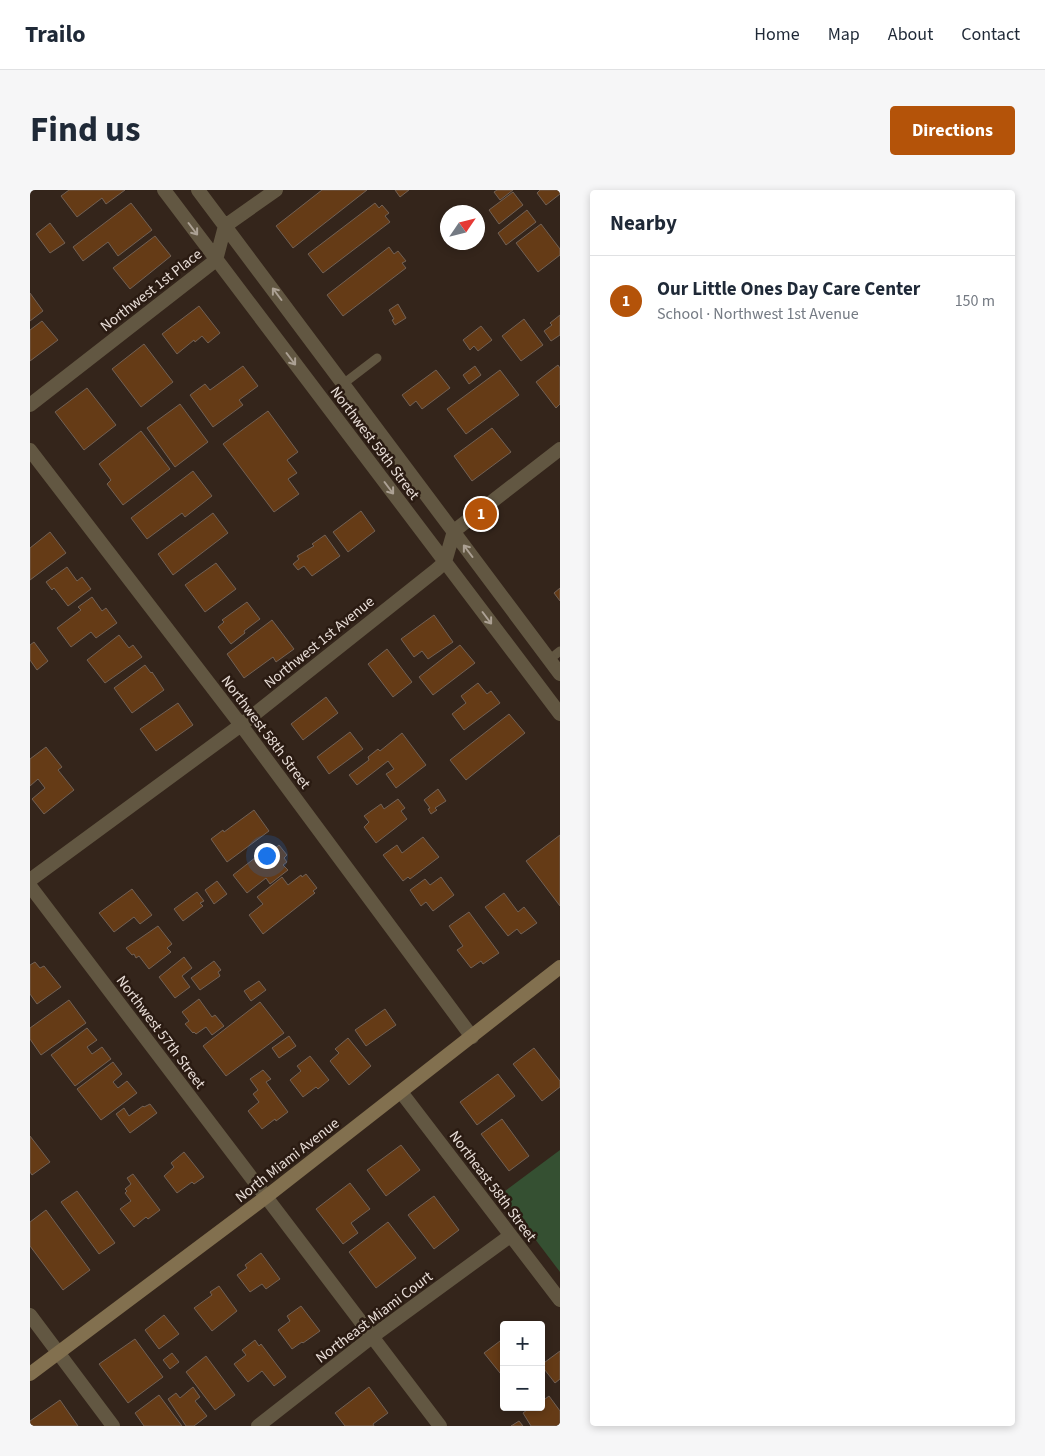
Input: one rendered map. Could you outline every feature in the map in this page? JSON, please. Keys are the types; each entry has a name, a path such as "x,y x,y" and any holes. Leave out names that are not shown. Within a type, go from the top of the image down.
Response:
{"main road":[{"name":"North Miami Avenue","path":"30,1374 266,1197 560,967"}],"street":[{"name":"Northwest 59th Street","path":"164,190 560,714"},
{"name":"Northwest 59th Street","path":"198,190 454,532 554,655 560,674"},
{"path":"225,226 276,190"},
{"name":"Northwest 1st Place","path":"30,405 216,260 225,226"},
{"path":"445,562 454,532 560,449"},
{"name":"Northwest 58th Street","path":"30,450 241,725 472,1037"},
{"name":"Northwest 1st Avenue","path":"30,880 241,725 445,562"},
{"name":"Northwest 57th Street","path":"30,886 440,1426"},
{"name":"Northeast 58th Street","path":"401,1092 560,1300"},
{"name":"Northeast Miami Court","path":"258,1426 373,1336 510,1236"},
{"path":"30,1316 113,1426"}],"lane":[{"path":"344,384 377,358"}],"green space":[{"path":"560,1150 560,1272 501,1194"}],"building":[{"path":"69,190 125,190 106,204 102,198 77,217 61,196"},
{"path":"322,190 367,190 293,248 276,226"},
{"path":"395,190 409,190 400,197"},
{"path":"497,190 513,190 500,200 494,192"},
{"path":"540,190 560,190 560,194 546,205 537,193"},
{"path":"513,192 523,205 499,224 489,210"},
{"path":"131,203 152,230 118,256 108,242 83,261 73,247"},
{"path":"375,203 379,208 382,205 389,213 385,216 390,222 323,273 308,254"},
{"path":"527,210 536,222 506,245 498,233"},
{"path":"50,223 65,243 50,253 36,234"},
{"path":"541,224 560,249 560,255 538,272 516,243"},
{"path":"155,236 171,256 130,289 113,268"},
{"path":"389,247 394,254 398,251 406,261 402,263 406,268 343,316 327,295"},
{"path":"30,293 43,311 30,321"},
{"path":"398,304 406,318 395,325 389,310"},
{"path":"199,306 220,333 208,343 202,336 177,354 162,334"},
{"path":"560,315 560,335 551,341 544,331"},
{"path":"524,319 543,345 521,361 502,336"},
{"path":"42,321 58,340 30,361 30,330"},
{"path":"481,326 492,340 478,351 474,346 470,350 463,340"},
{"path":"144,344 173,382 141,407 112,369"},
{"path":"558,365 560,368 560,404 556,408 536,382"},
{"path":"243,366 258,386 239,400 243,405 213,427 190,395 205,384 210,390"},
{"path":"475,366 481,375 469,384 463,375"},
{"path":"436,370 450,388 422,409 416,401 410,406 402,395"},
{"path":"500,370 519,395 466,434 447,409"},
{"path":"87,388 116,425 84,450 55,412"},
{"path":"180,404 208,442 175,467 147,428"},
{"path":"268,411 298,452 287,460 297,473 288,479 299,494 274,512 223,444"},
{"path":"492,428 511,452 472,481 454,456"},
{"path":"141,431 170,469 123,505 107,484 111,480 99,464"},
{"path":"193,471 212,496 185,517 182,513 147,539 131,518"},
{"path":"361,511 375,531 348,552 333,532"},
{"path":"213,513 228,533 173,575 158,554"},
{"path":"50,532 66,553 30,580 30,548"},
{"path":"325,535 340,556 312,576 304,566 298,570 293,564 299,559 297,556 314,546 312,544"},
{"path":"216,563 236,589 205,612 185,585"},
{"path":"67,567 77,581 82,577 91,589 68,606 54,588 52,590 46,582"},
{"path":"560,588 560,601 554,593"},
{"path":"92,597 102,611 106,608 117,623 96,638 91,632 71,647 57,628 81,610 78,607"},
{"path":"247,602 260,619 231,644 218,627 224,622 222,620"},
{"path":"434,615 453,642 428,659 422,651 414,657 401,639"},
{"path":"272,620 294,649 276,662 273,657 244,678 227,654"},
{"path":"119,635 129,648 133,645 142,657 105,683 87,660"},
{"path":"34,642 48,661 37,670 30,660 30,645"},
{"path":"460,645 475,663 433,695 419,677"},
{"path":"387,649 412,682 393,697 368,664"},
{"path":"145,665 164,690 132,713 114,688"},
{"path":"478,683 487,694 491,691 500,703 464,730 452,714 466,703 461,696"},
{"path":"326,697 338,713 303,740 291,724"},
{"path":"178,703 193,725 156,751 140,729"},
{"path":"509,714 525,733 466,780 450,760"},
{"path":"350,732 363,749 329,774 317,757"},
{"path":"402,733 426,765 396,788 386,774 394,769 388,761 357,785 349,775 369,760 368,757 378,749 380,751"},
{"path":"46,747 62,767 58,770 74,790 44,814 32,799 45,788 38,779 30,786 30,759"},
{"path":"438,789 446,801 435,808 437,810 431,814 428,809 430,808 424,800"},
{"path":"398,799 405,808 401,811 407,819 376,843 364,827 369,822 364,816 381,804 384,809"},
{"path":"254,810 269,831 227,862 211,839"},
{"path":"560,835 560,906 526,861"},
{"path":"423,837 439,857 410,879 408,877 403,881 383,855 397,845 402,853"},
{"path":"279,845 287,855 284,858 287,862 283,865 288,870 270,884 266,878 247,893 233,875 269,847 272,851"},
{"path":"306,874 317,888 313,891 315,893 263,934 249,915 263,904 257,897 282,877 288,885 301,875 302,877"},
{"path":"441,877 454,895 433,911 426,902 421,906 410,890 425,879 430,885"},
{"path":"217,881 227,894 214,904 205,890"},
{"path":"132,889 152,915 140,924 134,917 114,932 99,913"},
{"path":"197,892 204,901 200,903 203,906 183,921 174,909"},
{"path":"504,893 518,912 524,907 537,923 521,934 517,929 508,936 485,907"},
{"path":"469,912 499,953 483,964 481,961 471,968 457,950 463,946 449,926"},
{"path":"158,926 172,944 167,948 171,952 149,969 139,956 136,958 126,948"},
{"path":"184,957 192,968 182,976 190,987 175,998 159,977"},
{"path":"214,961 221,970 218,972 220,976 200,990 191,978"},
{"path":"35,962 40,968 44,966 61,987 37,1004 30,994 30,965"},
{"path":"259,981 266,990 251,1001 244,991"},
{"path":"199,999 212,1017 215,1015 224,1026 212,1035 206,1027 196,1034 193,1033 185,1024 189,1021 182,1012"},
{"path":"69,1000 86,1023 41,1055 30,1039 30,1028"},
{"path":"260,1002 284,1033 226,1076 203,1046"},
{"path":"385,1009 396,1025 366,1046 355,1030"},
{"path":"87,1028 97,1040 87,1047 92,1054 102,1047 111,1059 75,1086 51,1055"},
{"path":"289,1036 296,1046 279,1058 272,1048"},
{"path":"348,1038 371,1066 349,1085 330,1061 339,1053 335,1049"},
{"path":"534,1048 560,1081 560,1087 542,1101 513,1064"},
{"path":"310,1056 329,1080 318,1089 316,1087 303,1097 290,1080 301,1071 297,1066"},
{"path":"113,1062 122,1074 113,1082 118,1088 127,1081 137,1093 101,1120 77,1089"},
{"path":"263,1070 271,1079 266,1082 288,1112 262,1129 248,1111 259,1102 253,1094 258,1090 250,1079"},
{"path":"498,1074 515,1096 477,1125 460,1102"},
{"path":"150,1104 157,1113 130,1133 116,1114 124,1108 129,1116 143,1106"},
{"path":"502,1119 529,1156 509,1171 481,1134"},
{"path":"30,1136 50,1162 32,1175 30,1172"},
{"path":"401,1145 420,1170 386,1196 367,1170"},
{"path":"184,1152 204,1177 194,1184 192,1182 177,1193 164,1176 174,1167 171,1163"},
{"path":"133,1174 160,1210 148,1219 146,1217 134,1227 120,1209 131,1201 125,1193 127,1191 125,1189 131,1184 127,1178"},
{"path":"350,1183 370,1209 351,1223 358,1233 343,1244 316,1209"},
{"path":"77,1191 115,1243 99,1254 61,1202"},
{"path":"434,1196 459,1230 434,1249 408,1215"},
{"path":"46,1210 90,1270 63,1290 30,1246 30,1222"},
{"path":"388,1222 416,1258 376,1288 349,1252"},
{"path":"261,1253 280,1279 266,1289 262,1284 250,1292 237,1275 247,1268 245,1265"},
{"path":"219,1286 237,1311 212,1331 194,1308 212,1295 210,1292"},
{"path":"301,1306 320,1331 292,1349 278,1330 290,1321 287,1316"},
{"path":"164,1315 179,1334 159,1349 145,1330"},
{"path":"135,1339 163,1377 128,1403 99,1364"},
{"path":"255,1340 259,1346 261,1344 286,1377 274,1386 262,1371 248,1382 234,1364 246,1355 242,1350"},
{"path":"500,1341 500,1373 484,1353"},
{"path":"560,1351 560,1379 555,1383 545,1370 545,1362"},
{"path":"172,1353 179,1362 170,1369 163,1360"},
{"path":"206,1356 235,1395 215,1410 186,1372"},
{"path":"193,1387 200,1397 195,1401 207,1416 194,1426 186,1426 168,1399 176,1393 180,1398"},
{"path":"369,1387 388,1413 373,1424 374,1426 345,1426 335,1413"},
{"path":"159,1395 182,1426 144,1426 135,1413"},
{"path":"549,1396 560,1411 560,1426 531,1426 523,1413 526,1411 545,1411 545,1399"},
{"path":"60,1400 78,1426 30,1426 30,1421"},
{"path":"519,1421 523,1426 511,1426"}],"place":[{"name":"Our Little Ones Day Care Center","path":"481,514"}]}
